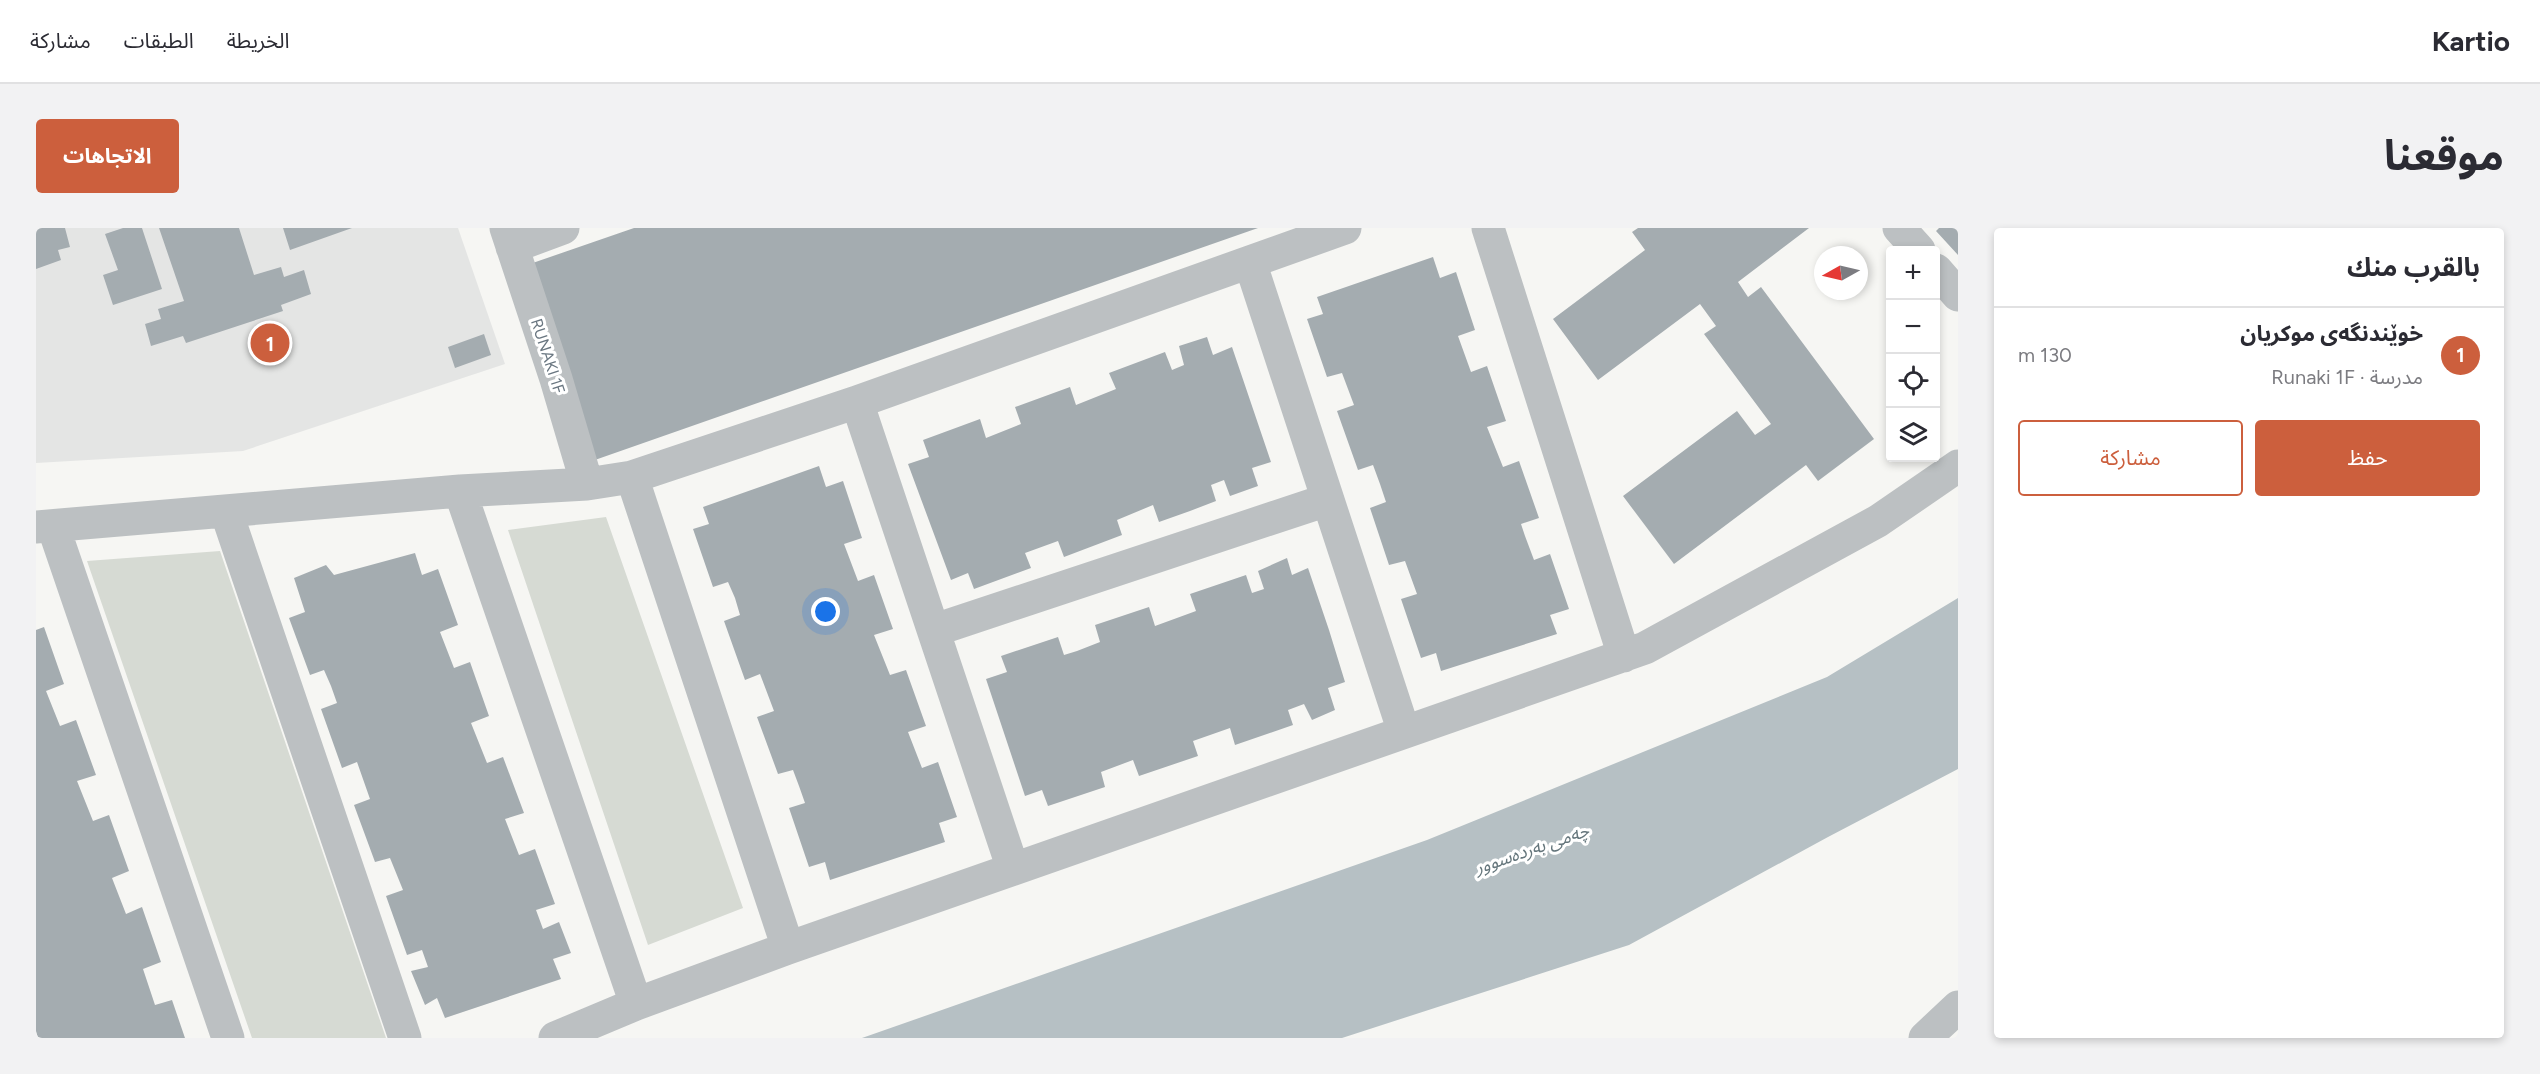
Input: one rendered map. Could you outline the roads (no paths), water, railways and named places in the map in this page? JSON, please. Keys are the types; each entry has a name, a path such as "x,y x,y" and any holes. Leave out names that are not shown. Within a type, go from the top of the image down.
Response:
{"street":[{"path":"509,238 563,228"},
{"path":"228,1038 45,526 460,491 587,484 633,477 857,402 1345,228"},
{"path":"1488,228 1624,656"},
{"path":"1899,228 1915,246"},
{"name":"RUNAKI 1F","path":"509,238 556,379 587,484"},
{"path":"1250,262 1404,732"},
{"path":"1940,275 1958,295"},
{"path":"857,402 1013,869"},
{"path":"555,1038 636,1004 788,948 1645,648 1878,521 1958,466"},
{"path":"633,477 788,948"},
{"path":"460,491 636,1004"},
{"path":"935,630 1327,500"},
{"path":"226,511 405,1038"},
{"path":"1925,1038 1958,1007"}],"water":[{"name":"چەمی بەردەسوور","path":"1958,598 1958,769 1629,945 1342,1038 862,1038 1427,840 1827,677"}],"place":[{"name":"خوێندنگەی موکریان","path":"270,343"}]}
